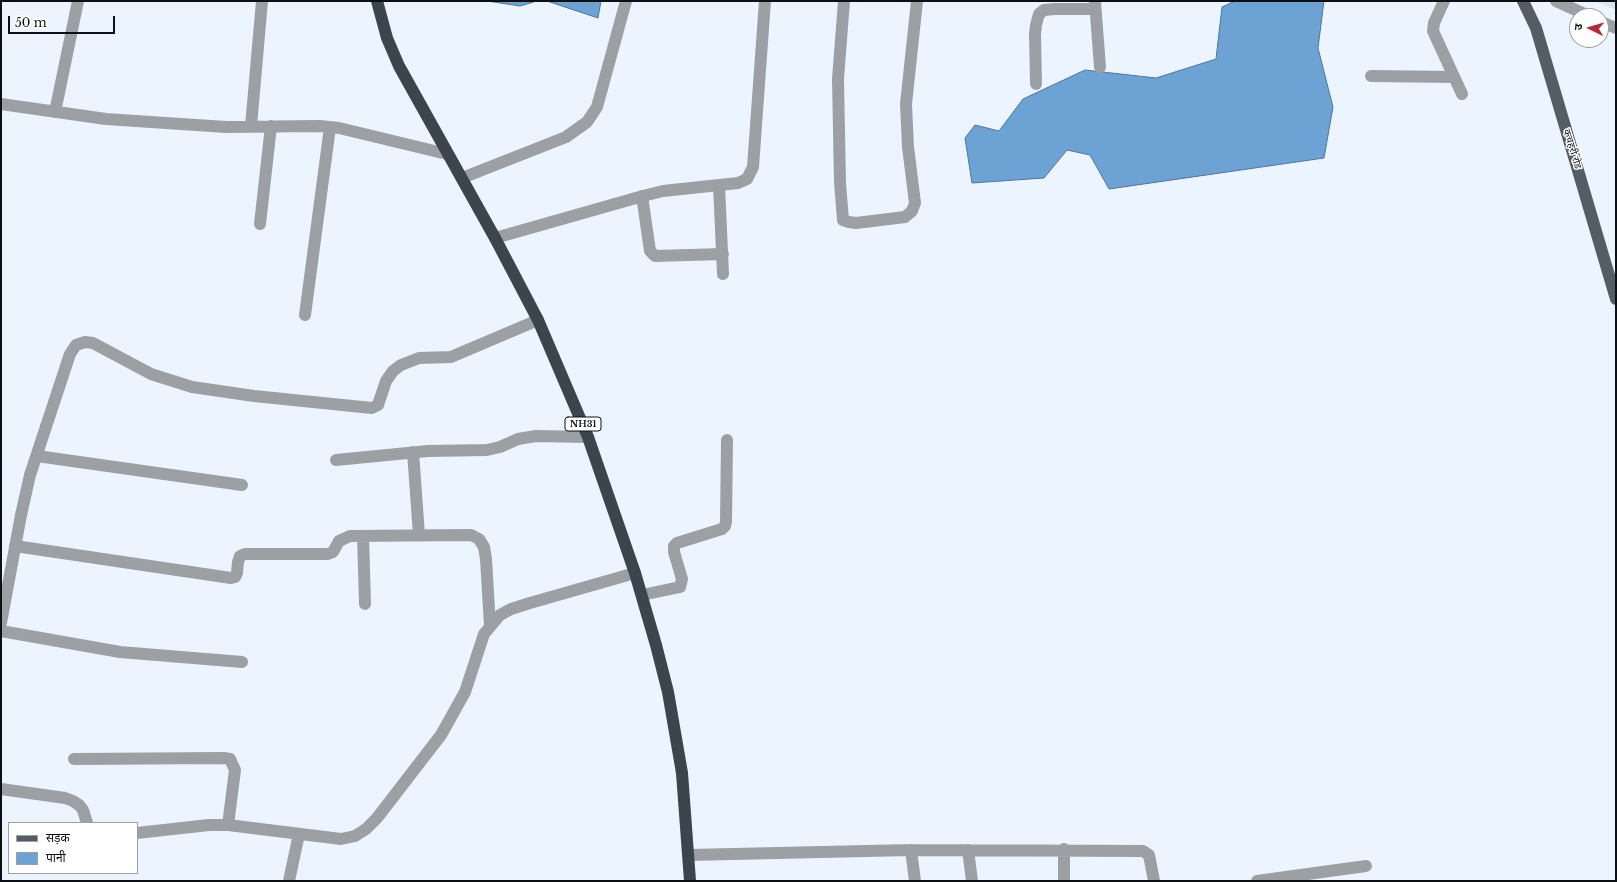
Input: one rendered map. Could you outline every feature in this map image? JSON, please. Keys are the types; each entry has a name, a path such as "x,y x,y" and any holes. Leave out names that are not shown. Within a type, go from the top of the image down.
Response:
{"highway":[{"name":"NH31","path":"377,1 387,38 400,66 447,154 495,238 538,320 588,437 642,595 668,692 682,773 690,881"}],"main road":[{"name":"कचहरी रोड","path":"1523,1 1536,28 1615,293"}],"street":[{"path":"54,112 78,1"},
{"path":"251,126 262,1"},
{"path":"462,178 566,137 588,122 597,107 626,1"},
{"path":"495,238 663,191 738,183 747,179 753,167 765,1"},
{"path":"844,1 838,79 840,183 843,220 856,223 905,217 912,211 915,203 908,147 906,104 917,1"},
{"path":"1444,1 1434,23 1433,30 1462,94"},
{"path":"1556,1 1571,8"},
{"path":"1036,84 1035,34 1039,14 1044,10 1095,5 1100,67"},
{"path":"1371,76 1454,77"},
{"path":"1,104 106,119 208,126 330,127 447,154"},
{"path":"260,224 271,126"},
{"path":"305,315 330,127"},
{"path":"719,185 724,274"},
{"path":"642,196 650,251 655,256 723,254"},
{"path":"1,623 26,494 70,354 76,345 85,342 92,343 151,374 192,387 254,396 372,408 378,405 386,381 393,371 401,365 419,358 451,357 538,320"},
{"path":"336,460 413,452 488,450 500,447 518,439 536,436 588,437"},
{"path":"642,595 680,587 682,579 674,552 674,546 677,543 722,529 725,526 727,440"},
{"path":"413,452 419,535"},
{"path":"37,456 242,485"},
{"path":"15,546 231,578 235,577 237,573 240,556 245,554 328,554 333,552 339,540 363,536 471,535 479,539 484,547 490,626"},
{"path":"363,536 365,604"},
{"path":"138,833 209,825 228,825 341,839 356,836 377,818 441,735 454,715 465,692 484,634 500,615 511,609 635,573"},
{"path":"1,631 120,652 242,662"},
{"path":"74,759 230,759 235,770 228,825"},
{"path":"1,789 65,798 74,801 83,810 87,822"},
{"path":"289,881 299,834"},
{"path":"689,855 911,850 1064,849 1143,851 1149,855 1154,881"},
{"path":"1064,849 1064,881"},
{"path":"911,850 915,881"},
{"path":"968,850 972,881"},
{"path":"1257,881 1366,866"}],"shaded area":[{"path":"1594,1 1616,1 1616,10"}],"water":[{"path":"487,1 537,1 520,6"},
{"path":"547,1 601,1 598,18"},
{"path":"1235,1 1324,1 1318,48 1333,107 1324,158 1109,189 1090,155 1067,150 1044,178 972,183 965,138 975,125 999,131 1023,99 1085,70 1156,78 1216,59 1222,7"}]}
